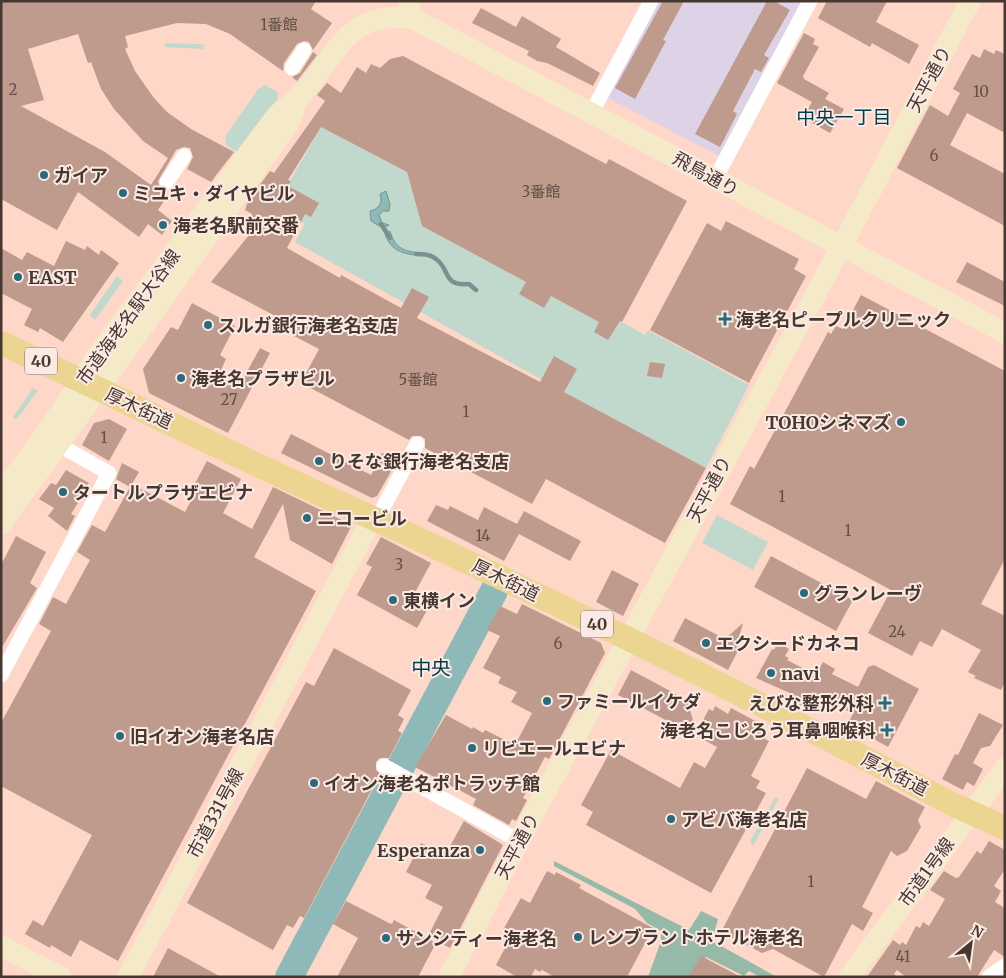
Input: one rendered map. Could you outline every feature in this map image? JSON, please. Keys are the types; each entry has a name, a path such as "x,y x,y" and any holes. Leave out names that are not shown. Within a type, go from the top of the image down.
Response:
{"main road":[{"name":"厚木街道","path":"4,344 375,518 629,640 1005,828"}],"street":[{"path":"592,112 651,1"},
{"path":"715,179 810,1"},
{"name":"天平通り","path":"448,977 519,841 629,640 970,1"},
{"name":"飛鳥通り","path":"408,10 414,19 1005,333"},
{"name":"市道海老名駅大谷線","path":"1,495 90,384 289,123 298,97 334,49 350,34 366,25 408,10"},
{"path":"292,68 304,50"},
{"path":"167,182 184,156"},
{"name":"市道海老名駅大谷線","path":"1,524 58,445 90,384"},
{"path":"1,675 110,473 58,445"},
{"path":"375,518 415,448"},
{"name":"市道331号線","path":"128,977 375,518"},
{"name":"市道1号線","path":"849,977 886,930 970,812 980,802 1005,768"},
{"path":"394,771 519,841"},
{"path":"1,946 61,977"},
{"path":"989,977 1005,966"}],"shaded area":[{"path":"657,1 803,1 721,157 606,97"}],"green space":[{"path":"165,43 204,45 203,49 165,47"},
{"path":"265,85 278,92 277,100 239,153 226,145 225,137 258,89"},
{"path":"321,127 407,172 422,226 605,325 611,316 645,335 648,330 749,385 706,468 553,386 295,242 305,224 275,207"},
{"path":"117,276 123,281 95,320 90,315"},
{"path":"33,388 38,391 16,420 13,417"},
{"path":"717,515 768,542 753,570 702,543"},
{"path":"775,798 779,798 753,846 750,841"},
{"path":"554,861 689,930 701,911 718,919 712,941 777,977 760,977 749,971 744,976 706,957 694,977 648,977 661,941 661,931 647,923 635,909 554,866"}],"water":[{"path":"386,191 390,204 389,211 383,211 379,215 382,223 389,225 383,228 371,221 370,211 378,207 381,203 380,194"},
{"path":"390,231 394,241 400,248 420,253 419,255 403,253 394,248 385,234"}],"building":[{"path":"1,1 316,1 311,9 332,23 313,50 309,42 304,41 297,44 284,63 283,71 230,34 206,24 177,23 125,36 128,47 125,49 135,71 154,98 167,112 191,129 234,152 211,182 187,169 193,157 190,148 184,147 176,150 158,181 161,192 167,197 158,210 172,221 162,235 148,224 139,237 78,192 57,230 1,199","holes":["78,34 88,63 91,62 101,89 114,109 143,141 168,158 151,185 105,152 21,106 44,100 28,49"]},
{"path":"663,1 684,1 663,40 666,41 635,99 615,88"},
{"path":"767,1 774,1 790,10 764,55 769,58 761,72 755,69 733,111 737,114 720,147 695,134"},
{"path":"827,1 887,1 876,22 919,45 909,64 872,43 870,47 818,18"},
{"path":"481,8 516,27 522,16 561,39 556,47 600,73 593,86 547,63 537,61 527,55 529,51 472,23"},
{"path":"804,33 815,39 813,44 819,47 803,76 804,79 829,93 825,99 844,109 830,133 803,118 812,102 777,83"},
{"path":"984,49 994,54 996,50 1005,54 1005,133 967,113 950,145 1005,174 1005,226 897,168 930,105 948,116 960,93 953,89 972,54 980,58"},
{"path":"313,52 317,55 297,81 292,77 300,73"},
{"path":"403,56 606,164 609,159 687,201 622,322 620,321 608,340 594,332 599,322 551,296 544,308 519,294 526,282 422,226 407,172 321,127 288,180 291,181 288,186 319,203 311,217 305,214 287,248 340,278 341,275 401,308 412,288 429,297 417,318 540,382 554,356 577,369 564,392 706,468 665,543 546,479 532,504 425,448 425,439 421,436 412,436 409,440 301,383 319,349 294,336 298,328 211,282 258,224 249,219 252,214 245,210 248,201 270,171 274,173 325,101 317,95 327,83 341,93 357,67 366,73 371,64 380,68 390,59"},
{"path":"726,221 799,259 794,269 806,276 749,383 650,330 707,223 721,231"},
{"path":"66,241 85,250 87,246 99,255 101,250 119,263 63,342 40,328 38,332 24,325 32,309 1,293 1,248 22,260 27,252 54,266"},
{"path":"967,262 1005,282 1005,306 956,282"},
{"path":"861,295 1005,371 1005,559 981,604 1005,616 1005,682 1001,690 974,678 976,676 968,672 981,650 942,629 932,647 920,641 912,656 868,633 891,590 730,504 750,466 754,469 828,332 831,334 836,326 843,329"},
{"path":"192,303 235,326 220,355 226,359 221,370 242,381 260,348 270,353 228,433 149,393 143,369 171,327 178,330"},
{"path":"650,362 665,364 662,378 647,376"},
{"path":"109,419 127,429 109,461 82,445 94,423"},
{"name":"りそな銀行海老名支店","path":"291,434 371,475 382,453 397,461 377,496 372,498 281,453"},
{"name":"旧イオン海老名店","path":"207,461 241,479 223,513 252,529 273,487 352,525 332,564 290,540 283,504 254,557 316,591 118,961 80,940 71,957 51,945 50,948 25,934 33,920 43,926 92,835 1,786 1,723 51,631 39,624 53,597 66,604 90,560 77,552 92,525 105,532 130,487 116,479 122,463 139,472 132,484 185,512 196,491 192,489"},
{"name":"タートルプラザエビナ","path":"66,470 89,483 75,501 78,503 71,514 75,516 67,531 48,516 54,508 39,499 51,483 56,485"},
{"path":"436,505 448,510 450,506 478,520 484,507 517,524 524,511 581,541 570,561 519,534 504,561 427,521"},
{"path":"16,536 46,552 30,583 37,588 1,649 1,565"},
{"path":"381,537 431,563 413,596 430,605 417,628 357,595 372,567 366,564"},
{"name":"グランレーヴ","path":"771,556 853,600 836,631 754,587"},
{"path":"612,570 639,584 623,616 596,602"},
{"path":"522,604 601,643 605,653 549,759 545,757 523,798 527,800 516,821 512,819 509,825 473,805 476,799 415,767 446,715 472,729 473,727 483,733 485,730 515,745 532,713 511,702 517,692 498,683 501,677 483,668 500,636 487,630 500,606 517,614"},
{"name":"エクシードカネコ","path":"685,618 725,639 743,623 737,645 740,647 728,670 673,641"},
{"path":"778,642 789,649 785,656 789,658 787,660 816,675 823,662 835,669 832,674 858,687 868,667 874,665 919,689 888,747 847,724 853,714 820,696 812,711 791,700 792,694 756,678"},
{"name":"イオン海老名ポトラッチ館","path":"334,648 411,690 398,715 404,719 398,731 402,733 389,758 380,758 376,762 376,770 380,774 304,918 300,916 293,928 287,925 273,950 187,903 306,682 314,686"},
{"path":"631,670 687,700 695,727 689,738 675,731 677,726 618,695"},
{"name":"アビバ海老名店","path":"715,706 728,714 731,708 757,722 754,728 767,735 765,739 769,741 751,776 760,781 756,788 766,793 711,893 586,825 593,812 581,805 611,750 680,788 694,762 705,768 717,747 695,735 709,709 713,711"},
{"path":"979,713 1003,725 990,746 981,748 973,763 983,769 974,786 967,782 963,790 942,779 955,754 958,755"},
{"path":"807,768 866,799 876,781 925,807 918,820 921,827 907,851 897,856 891,851 862,907 873,913 863,931 852,924 824,977 773,949 762,953 721,932"},
{"path":"464,821 503,845 450,948 428,936 443,907 425,898 432,885 406,872 421,843 445,855"},
{"path":"989,841 1005,850 1005,869 994,886 1001,891 995,902 1005,908 1005,957 994,950 977,977 906,977 897,970 894,974 898,977 867,977 893,940 900,945 902,942 906,945 916,926 920,928 923,922 929,926 945,899 930,890 944,871 956,878 959,877 977,851 981,854"},
{"path":"547,871 555,875 556,872 581,885 579,888 653,928 627,977 555,977 542,970 540,972 535,969 531,977 517,977 496,965 512,935 503,930 521,898 530,903"},
{"name":"サンシティー海老名","path":"346,901 389,923 392,924 394,920 436,943 418,977 337,977 358,938 333,924"},
{"path":"168,948 221,977 153,977"},
{"path":"701,956 741,977 688,977"}],"waterway":[{"path":"381,224 390,238"},
{"path":"416,254 434,257 441,263 451,280 460,284 469,284 476,290"},
{"path":"289,977 494,591"}],"place":[{"name":"ガイア","path":"44,175"},
{"name":"ミユキ・ダイヤビル","path":"123,193"},
{"name":"海老名駅前交番","path":"163,225"},
{"name":"EAST","path":"18,277"},
{"name":"海老名ピープルクリニック","path":"725,319"},
{"name":"スルガ銀行海老名支店","path":"208,325"},
{"name":"海老名プラザビル","path":"181,378"},
{"name":"TOHOシネマズ","path":"901,422"},
{"name":"りそな銀行海老名支店","path":"319,461"},
{"name":"タートルプラザエビナ","path":"63,492"},
{"name":"ニコービル","path":"307,518"},
{"name":"グランレーヴ","path":"804,593"},
{"name":"東横イン","path":"393,600"},
{"name":"エクシードカネコ","path":"706,643"},
{"name":"navi","path":"771,673"},
{"name":"ファミールイケダ","path":"547,701"},
{"name":"えびな整形外科","path":"885,703"},
{"name":"海老名こじろう耳鼻咽喉科","path":"887,730"},
{"name":"旧イオン海老名店","path":"120,736"},
{"name":"リビエールエビナ","path":"472,748"},
{"name":"イオン海老名ポトラッチ館","path":"314,783"},
{"name":"アビバ海老名店","path":"671,819"},
{"name":"Esperanza","path":"480,850"},
{"name":"レンブラントホテル海老名","path":"578,937"},
{"name":"サンシティー海老名","path":"386,938"}],"district":[{"name":"中央一丁目","path":"844,117"},
{"name":"中央","path":"431,667"}]}
